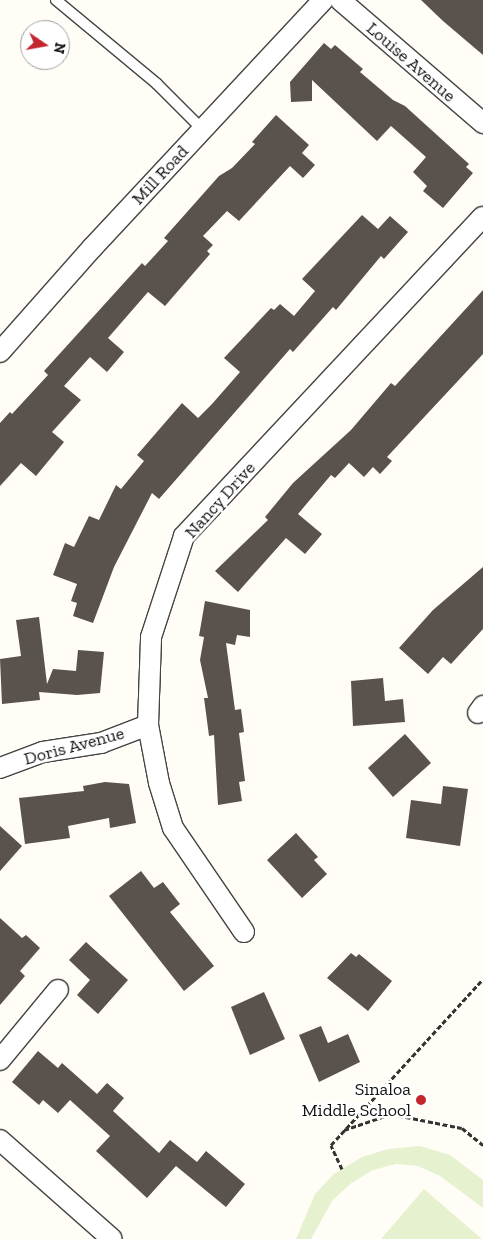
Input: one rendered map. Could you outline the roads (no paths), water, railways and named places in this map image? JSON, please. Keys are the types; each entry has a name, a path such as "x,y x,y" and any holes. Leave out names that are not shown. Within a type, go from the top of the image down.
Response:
{"street":[{"name":"Mill Road","path":"0,352 202,129 323,0"},
{"name":"Louise Avenue","path":"340,0 483,123"},
{"name":"Nancy Drive","path":"244,932 173,828 160,783 148,725 151,637 184,536 483,217"},
{"name":"Doris Avenue","path":"0,768 43,752 100,743 148,725"},
{"path":"0,1060 58,990"},
{"path":"0,1140 112,1239"}],"lane":[{"path":"56,0 157,84 202,129"}],"place":[{"name":"Sinaloa Middle School","path":"421,1100"}]}
